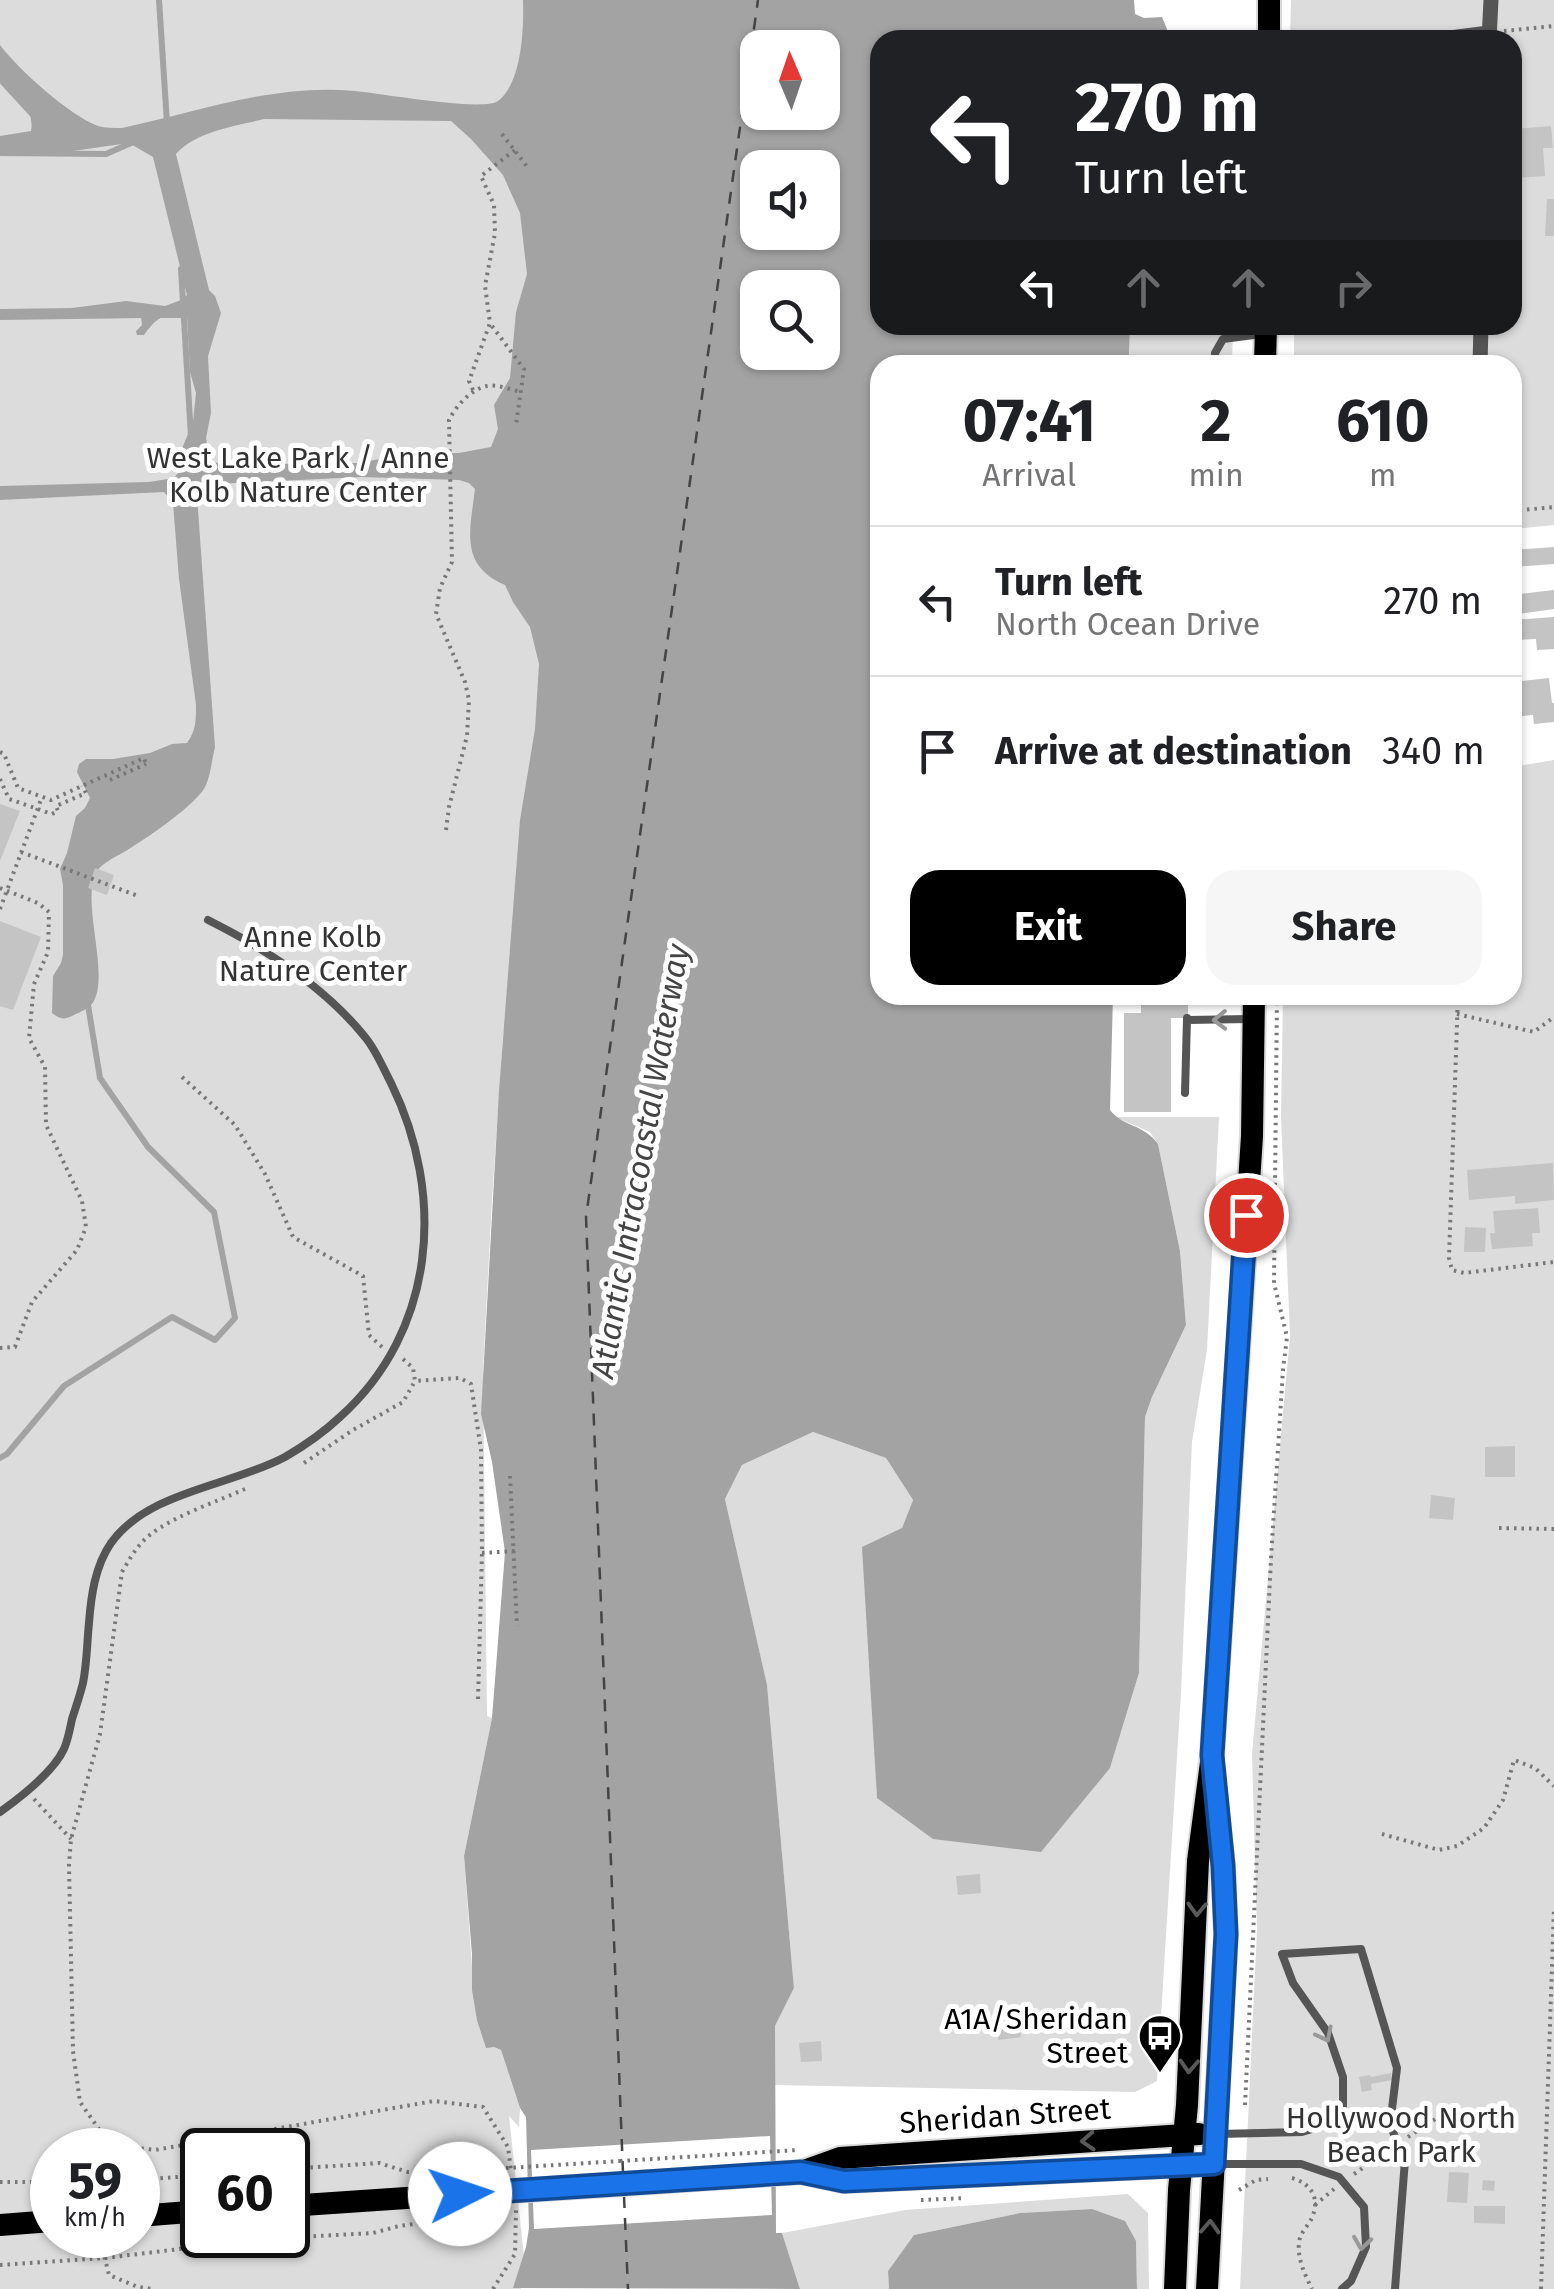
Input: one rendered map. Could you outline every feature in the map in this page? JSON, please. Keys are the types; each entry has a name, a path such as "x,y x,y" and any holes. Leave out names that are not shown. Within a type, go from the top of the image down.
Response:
{"main road":[{"path":"1270,0 1270,30"},
{"path":"1175,2289 1198,1861 1212,1755 1252,1136 1254,1005"},
{"path":"1207,2289 1226,1934 1212,1755"},
{"name":"Sheridan Street","path":"310,2204 840,2158 1216,2134"},
{"name":"Sheridan Street","path":"802,2161 844,2181 1214,2164"},
{"path":"0,2224 30,2222"}],"street":[{"path":"1489,30 1491,0"}],"lane":[{"path":"1216,355 1223,340 1244,335"},
{"path":"0,1812 28,1793 64,1750 83,1682 90,1603 97,1572 109,1546 127,1524 148,1510 283,1458 340,1418 368,1389 392,1353 420,1280 426,1242 418,1161 402,1107 367,1038 320,992 279,960 208,920"},
{"path":"1185,1093 1187,1019 1253,1019"},
{"path":"1338,2122 1343,2106 1342,2077 1328,2033 1293,1983 1282,1954 1361,1948 1398,2068 1390,2125 1406,2160 1395,2289"},
{"path":"1216,2134 1302,2132 1350,2118 1390,2125"},
{"path":"1214,2164 1301,2164 1339,2178 1364,2207 1366,2247 1352,2281 1342,2289"}],"path":[{"path":"1522,31 1554,26"},
{"path":"502,134 528,168"},
{"path":"474,392 470,382 490,324 485,286 495,233 494,205 481,176 515,150"},
{"path":"490,324 524,370 516,425"},
{"path":"446,830 467,736 469,700 436,614 440,588 452,562 449,420 455,408 490,385 522,392"},
{"path":"1522,510 1554,507"},
{"path":"1,754 18,788 52,800 144,758 146,764 110,780"},
{"path":"0,779 9,799 52,814 58,811 56,806 86,793 82,786"},
{"path":"0,909 42,796"},
{"path":"21,852 138,896"},
{"path":"0,888 50,912 48,952 34,984 29,1038 45,1066 46,1125 82,1201 86,1227 77,1250 32,1302 15,1348 0,1348"},
{"path":"1245,2105 1271,1558 1287,1337 1274,1282 1277,1005"},
{"path":"1457,1005 1448,1258 1452,1270 1464,1273 1554,1262"},
{"path":"1457,1014 1534,1032 1554,1017"},
{"path":"296,1466 403,1402 415,1381"},
{"path":"510,1476 517,1626"},
{"path":"247,1488 148,1536 122,1572 100,1734 71,1839 68,1865 72,2050 80,2102 110,2145 155,2150 434,2102 483,2106 508,2147 503,2186 516,2218 515,2254 492,2289"},
{"path":"1499,1528 1554,1529"},
{"path":"482,1553 514,1551"},
{"path":"1382,1834 1439,1850 1457,1846 1484,1828 1502,1800 1514,1760 1534,1768 1554,1786"},
{"path":"28,1793 71,1839"},
{"path":"1541,2289 1554,1908"},
{"path":"1315,2204 1449,2110"},
{"path":"310,2168 379,2163 408,2172 503,2186 802,2161"},
{"path":"1240,2190 1256,2180 1293,2178 1304,2182 1313,2192 1313,2217 1300,2236 1298,2248 1312,2289"},
{"path":"0,2182 30,2182"},
{"path":"160,2251 262,2239 374,2233 474,2216"},
{"path":"0,2264 105,2258 110,2275 153,2289"}],"green space":[{"name":"West Lake Park / Anne Kolb Nature Center","path":"0,0 546,0 599,486 503,1035 483,1370 487,1716 492,1718 464,1856 472,1966 494,2047 501,2050 520,2108 519,2127 509,2116 525,2266 521,2289 0,2289"},
{"path":"1291,0 1554,0 1554,525 1522,528 1522,355 1294,355 1294,335 1522,335 1522,30 1290,30"},
{"path":"1130,335 1233,335 1232,355 1130,355"},
{"name":"Hollywood North Beach Park","path":"1554,760 1554,2289 1240,2289 1257,1930 1252,1754 1290,1336 1281,1117 1283,1005 1522,1005 1522,765"},
{"path":"1115,1117 1219,1117 1207,1350 1192,1442 1157,2081 1135,2092 775,2085 775,2026 794,1988 767,1686 725,1499 742,1465 813,1432 886,1458 913,1500 902,1528 874,1728 877,1798 1110,1768 1139,1673 1145,1417 1186,1325 1180,1251 1158,1144 1150,1132"},
{"path":"1128,2194 1148,2213 1149,2289 1137,2289 1136,2241 1092,2209 1020,2213 914,2235 888,2271 889,2289 800,2289 782,2233 905,2210"}],"water":[{"name":"Atlantic Intracoastal Waterway","path":"523,0 1134,0 1135,14 1162,17 1167,29 870,30 870,335 1130,335 1129,355 870,355 870,1005 1113,1005 1110,1110 1158,1144 1180,1251 1186,1325 1145,1417 1139,1673 1110,1768 1041,1852 933,1839 877,1798 862,1547 902,1528 913,1500 886,1458 813,1432 742,1465 725,1499 767,1685 794,1988 775,2026 776,2233 782,2233 800,2289 513,2288 529,2228 526,2117 501,2050 486,2048 477,2020 464,1856 492,1718 505,1552 481,1414 499,1090 520,820 535,729 539,664 530,627 505,585 490,577 474,557 470,533 475,489 469,483 361,477 215,484 206,486 197,496 215,747 209,776 201,793 182,812 97,871 92,905 97,992 90,1006 72,1016 62,1018 52,1013 53,976 63,955 60,869 76,816 90,798 77,772 79,764 86,759 113,759 187,743 194,730 196,705 173,503 164,492 0,500 0,486 174,478 180,471 183,446 193,422 196,393 190,372 187,316 168,315 157,320 144,335 137,335 141,317 130,314 0,316 0,309 72,308 126,301 165,306 187,295 153,157 129,143 59,153 0,153 0,136 31,131 32,123 23,103 0,82 0,45 59,102 107,128 296,91 355,91 489,104 506,93 520,54","holes":["264,119 451,121 503,175 520,213 527,274 516,312 510,378 494,405 498,429 491,447 459,453 413,453 358,463 235,467 210,461 206,438 211,413 208,356 221,313 209,290 176,154 205,135"]},
{"path":"1092,2209 1125,2221 1136,2241 1137,2289 889,2289 888,2271 914,2235 1020,2213"}],"pier":[{"path":"770,2136 772,2215 534,2229 531,2150"}],"building":[{"path":"1551,126 1553,148 1543,148 1545,176 1522,178 1522,128"},
{"path":"1547,199 1554,199 1554,236 1545,236"},
{"path":"1554,547 1554,564 1522,566 1522,549"},
{"path":"1554,590 1554,609 1522,614 1522,594"},
{"path":"1554,617 1554,649 1537,650 1536,639 1522,640 1522,619"},
{"path":"1549,678 1554,722 1534,724 1533,715 1522,716 1522,681"},
{"path":"0,804 20,811 0,861"},
{"path":"95,868 114,875 107,895 88,888"},
{"path":"0,921 41,937 13,1010 0,1006"},
{"path":"1141,1005 1188,1005 1188,1018 1171,1018 1171,1112 1124,1112 1124,1013 1141,1013"},
{"path":"1553,1163 1554,1200 1515,1204 1515,1196 1469,1200 1467,1170"},
{"path":"1538,1208 1540,1233 1532,1233 1533,1246 1492,1249 1493,1211"},
{"path":"1465,1227 1486,1228 1485,1252 1464,1252"},
{"path":"1515,1446 1515,1477 1485,1477 1485,1447"},
{"path":"1431,1495 1455,1498 1453,1520 1429,1518"},
{"path":"980,1874 981,1893 958,1895 956,1876"},
{"path":"1018,2011 1021,2037 998,2040 995,2014"},
{"path":"821,2041 822,2061 801,2062 799,2043"},
{"path":"1391,2073 1392,2080 1371,2084 1372,2090 1362,2092 1359,2077"},
{"path":"1449,2172 1469,2173 1467,2203 1447,2202"},
{"path":"1483,2180 1495,2181 1494,2191 1482,2190"},
{"path":"1474,2206 1505,2206 1505,2224 1474,2223"}],"waterway":[{"path":"159,0 167,123"},
{"path":"0,79 33,115"},
{"path":"0,153 106,154 138,140"},
{"path":"181,269 191,437"},
{"path":"0,317 144,315"},
{"path":"156,315 185,315"},
{"path":"0,1458 64,1386 172,1317 215,1340 235,1318 214,1212 148,1147 100,1078 87,999"}],"ferry route":[{"path":"623,2173 586,1217 758,0"},
{"path":"624,2196 628,2289"}],"place":[{"name":"A1A/Sheridan Street","path":"1160,2074"}],"route":[{"path":"460,2194 801,2172 844,2181 1214,2164 1226,1934 1212,1755 1246,1215"}],"park label":[{"name":"Anne Kolb Nature Center","path":"313,954"}]}
